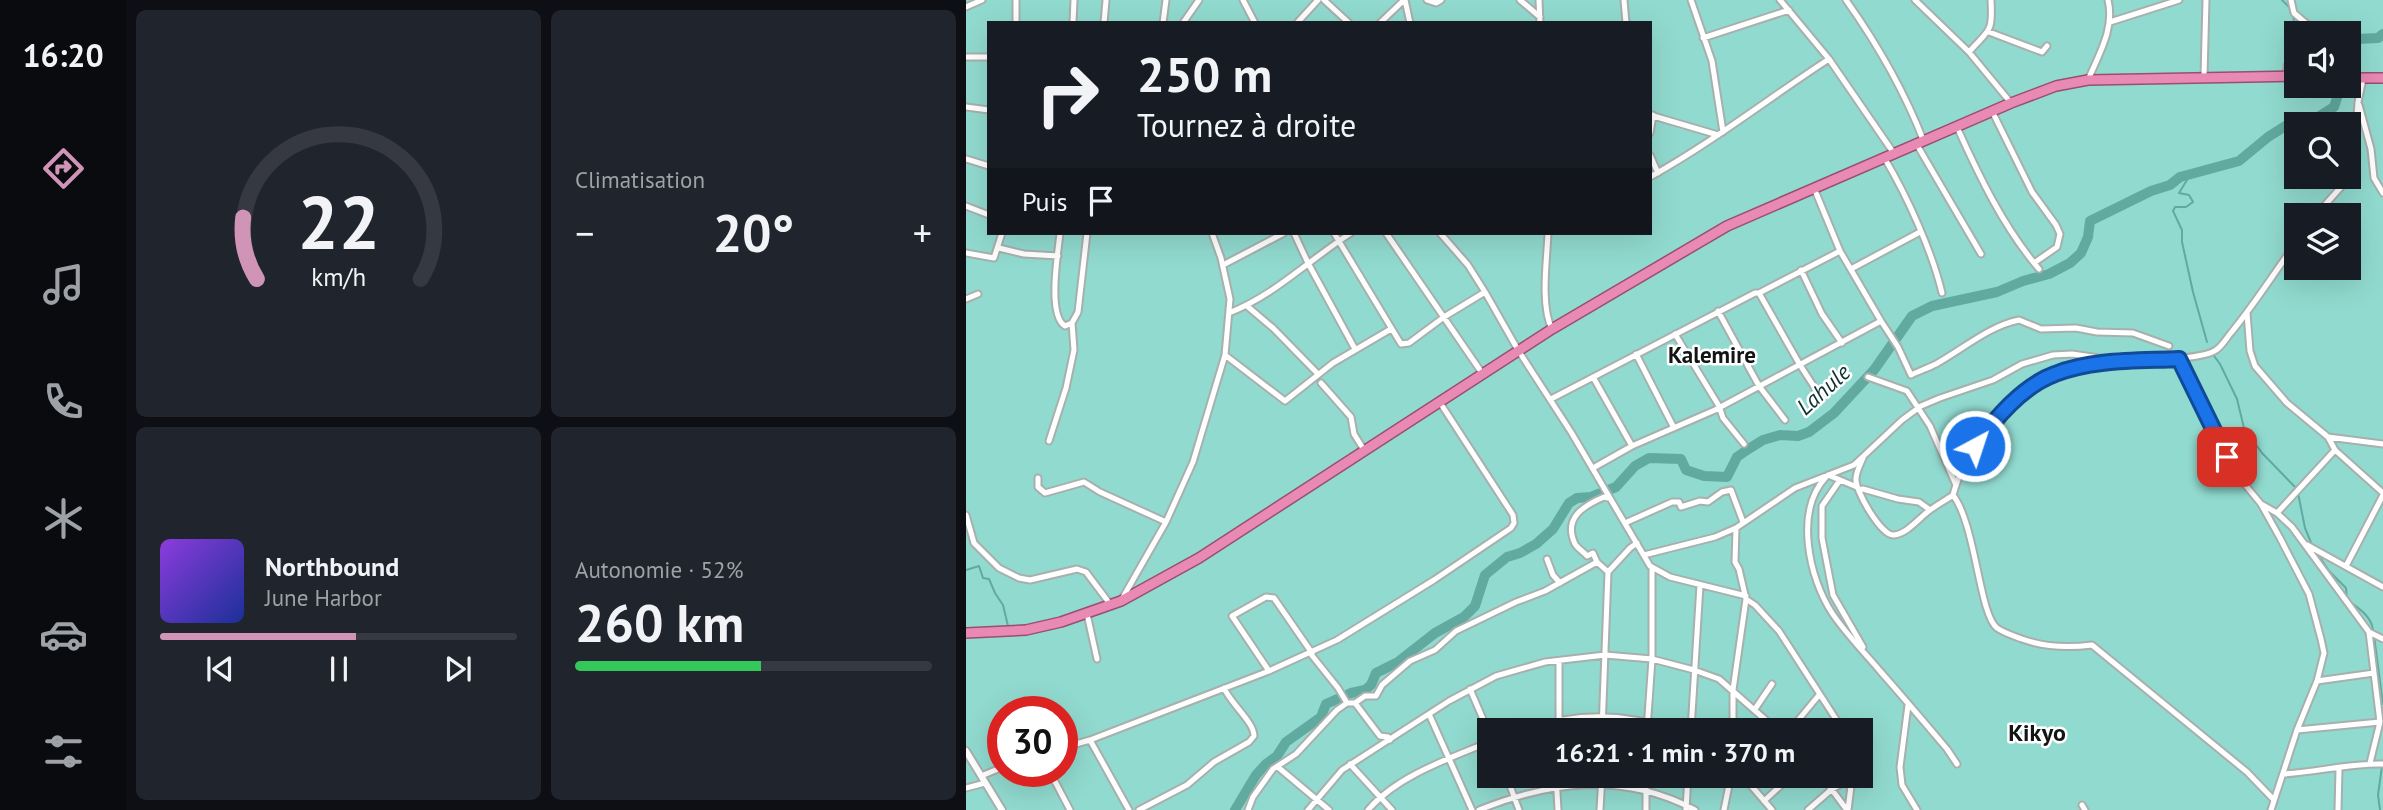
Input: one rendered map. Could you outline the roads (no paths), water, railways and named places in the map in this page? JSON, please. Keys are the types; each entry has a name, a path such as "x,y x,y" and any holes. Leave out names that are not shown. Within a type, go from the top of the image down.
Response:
{"highway":[{"path":"966,634 1026,630 1087,614 1116,603 1199,558 1518,350 1727,226 1992,111 2056,86 2088,80 2284,75"},
{"path":"2363,79 2383,78"}],"street":[{"path":"966,6 982,0"},
{"path":"1016,21 1017,0"},
{"path":"1073,21 1074,0"},
{"path":"1104,21 1106,0"},
{"path":"1163,21 1166,0"},
{"path":"1185,21 1199,0"},
{"path":"1243,0 1253,21"},
{"path":"1299,21 1318,0"},
{"path":"1324,0 1347,21"},
{"path":"1382,21 1404,0 1409,21"},
{"path":"1427,0 1436,3 1441,0"},
{"path":"1520,0 1540,20"},
{"path":"1539,0 1540,20"},
{"path":"1624,0 1626,21"},
{"path":"1691,0 1717,82 1721,133"},
{"path":"1780,0 1829,59 1869,113 1895,155"},
{"path":"1846,0 1869,32 1899,83 1921,143 1981,254"},
{"path":"1915,0 1969,52 2011,103"},
{"path":"1969,52 1989,32 1992,18 1991,0"},
{"path":"2088,80 2104,44 2110,22 2108,0"},
{"path":"2110,22 2179,0"},
{"path":"2204,76 2206,0"},
{"path":"2291,0 2294,13 2303,21"},
{"path":"1703,38 1788,10"},
{"path":"1989,32 2033,50 2042,52 2047,46"},
{"path":"966,57 987,57"},
{"path":"1652,176 1721,133 1829,59"},
{"path":"2327,203 2349,178 2353,168 2358,102 2363,79"},
{"path":"2358,102 2371,149 2375,178 2383,193"},
{"path":"966,107 987,110"},
{"path":"1992,111 2032,192 2060,234 2057,247 2034,263"},
{"path":"1652,115 1721,133"},
{"path":"1957,127 1999,211 2039,269"},
{"path":"966,159 987,165"},
{"path":"1885,159 1920,232 1942,293"},
{"path":"1652,160 1658,173"},
{"path":"1814,188 1840,251 1898,347 1911,375 2020,320 2040,329 2076,328 2096,332 2133,333 2169,346"},
{"path":"966,206 987,214"},
{"path":"1851,269 1920,232"},
{"path":"966,253 994,258 1002,235"},
{"path":"1060,235 1056,314 1059,322 1065,326 1072,323"},
{"path":"1049,441 1074,350 1072,323 1078,312 1087,235"},
{"path":"966,515 974,543 999,568 1019,578 1030,580 1076,569 1086,572 1116,603 1166,522 1193,461 1225,355 1229,313 1228,283 1213,235"},
{"path":"1223,265 1280,235"},
{"path":"1295,235 1355,349"},
{"path":"1335,235 1401,344 1406,345 1485,292"},
{"path":"1229,313 1247,306 1278,286 1347,235"},
{"path":"1387,235 1482,373"},
{"path":"1442,235 1468,265 1485,292 1652,569 1652,659 1647,718"},
{"path":"1548,235 1546,301 1548,321 1552,329"},
{"path":"999,248 1024,254 1058,256"},
{"path":"1551,399 1718,311 1840,251"},
{"path":"1863,458 1856,478 1858,489 1887,534 1894,536 1905,531 1953,495 1962,466 1982,437 2024,393 2056,373 2119,361 2179,359 2216,351 2284,260"},
{"path":"1801,270 1822,314 1842,343"},
{"path":"1759,293 1822,399"},
{"path":"966,299 978,294"},
{"path":"1247,306 1280,334 1318,374"},
{"path":"1718,311 1759,386 1785,420"},
{"path":"2247,313 2250,351 2255,366 2287,403 2328,437 2334,450 2383,494 2346,566"},
{"path":"1592,468 1632,446 1719,407 1881,321"},
{"path":"1225,355 1282,400 1289,399 1318,374 1391,329"},
{"path":"1675,334 1723,418 1744,444"},
{"path":"1636,354 1674,428"},
{"path":"1644,555 1715,537 1736,528 1795,488 1854,465 1902,420 1918,409 1955,392 1993,380 2022,364 2053,355 2072,354 2119,361"},
{"path":"2179,359 2233,470 2261,504 2309,594 2324,653 2317,681 2297,730 2271,810"},
{"path":"1593,377 1632,446"},
{"path":"1868,377 1907,391 1930,426 1956,485"},
{"path":"1321,383 1351,416 1354,434 1364,450"},
{"path":"1078,743 1311,653 1371,620 1511,527 1514,523 1513,515 1439,401"},
{"path":"2328,437 2383,444"},
{"path":"2277,513 2334,450"},
{"path":"1828,475 1858,489 1919,502 1930,510"},
{"path":"1828,475 1813,495 1807,527 1808,547 1821,593 1832,614 1957,764"},
{"path":"1038,478 1038,487 1045,493 1084,482 1166,522"},
{"path":"1840,480 1822,506 1826,568 1833,595 1869,658"},
{"path":"1625,523 1672,502 1679,502 1681,507 1700,501 1708,502 1722,492 1731,490 1743,522"},
{"path":"1953,495 1961,506 1972,541 1988,613 1998,628 2043,645 2092,645 2238,764 2274,800"},
{"path":"1608,497 1580,509 1571,522 1577,547 1587,556 1593,553 1597,562 1608,572"},
{"path":"2261,504 2277,513 2304,544 2369,632 2383,639"},
{"path":"1733,718 1733,690 1746,598 1735,562 1736,528"},
{"path":"1602,717 1608,572 1637,543"},
{"path":"2304,544 2383,587"},
{"path":"1548,559 1553,575 1560,583"},
{"path":"1355,704 1365,696 1376,696 1382,685 1410,662 1435,650 1456,631 1560,583 1597,562"},
{"path":"1652,569 1670,577 1746,598 1755,605 1779,631 1835,718"},
{"path":"1692,718 1700,585"},
{"path":"1269,671 1232,617 1266,597 1274,598 1347,703"},
{"path":"1087,614 1097,659"},
{"path":"2369,632 2381,711 2370,762"},
{"path":"1308,810 1335,777 1350,764 1470,689 1496,676 1535,664 1605,655 1652,659 1719,679 1764,718"},
{"path":"1558,718 1559,661"},
{"path":"2317,681 2374,673"},
{"path":"1755,709 1772,684"},
{"path":"1139,810 1187,785 1214,762 1249,742 1254,736 1254,729 1229,700 1224,688"},
{"path":"1470,689 1483,718"},
{"path":"1800,718 1819,695"},
{"path":"1347,703 1355,704 1380,736 1390,740"},
{"path":"1248,810 1253,797 1273,769 1279,768 1347,703"},
{"path":"1908,705 1900,767 1902,785 1917,810"},
{"path":"1429,714 1472,810"},
{"path":"1572,718 1613,718"},
{"path":"2297,730 2380,722"},
{"path":"1090,740 1129,810"},
{"path":"1368,810 1380,797 1412,777 1477,747"},
{"path":"966,751 1002,810"},
{"path":"2284,774 2339,769 2370,762 2381,764"},
{"path":"1350,764 1392,810"},
{"path":"1279,768 1329,810"},
{"path":"2338,810 2339,769"},
{"path":"981,776 987,774"},
{"path":"966,788 985,783"},
{"path":"1058,787 1070,810"},
{"path":"1511,788 1519,810"},
{"path":"1479,810 1514,796 1550,788"},
{"path":"1555,788 1558,810"},
{"path":"1600,810 1602,788"},
{"path":"1624,788 1646,792 1695,810"},
{"path":"1646,788 1646,810"},
{"path":"1686,808 1687,788"},
{"path":"1724,810 1728,788"},
{"path":"1755,788 1772,810"},
{"path":"1764,800 1777,788"},
{"path":"1847,810 1850,788"},
{"path":"1808,810 1832,789 1847,810"}],"waterway":[{"path":"2282,0 2291,9"},
{"path":"2293,14 2294,21"},
{"name":"Lahule","path":"2361,39 2378,38 2383,34"},
{"name":"Lahule","path":"1235,810 1256,775 1277,756 1286,742 1321,717 1326,704 1365,690 1371,685 1376,673 1398,662 1435,633 1464,617 1475,606 1485,575 1507,557 1536,544 1553,529 1569,503 1577,498 1591,497 1616,487 1635,466 1649,458 1681,459 1686,470 1704,476 1727,477 1737,457 1763,440 1809,432 1834,413 1874,370 1912,316 1932,306 1997,292 2049,274 2070,263 2081,253 2088,237 2090,221 2151,191 2170,185 2180,177 2239,161 2287,125 2303,123 2334,107 2337,98"},
{"path":"2190,175 2179,193 2189,195 2193,202 2186,207 2175,207 2173,211 2182,230 2193,292 2207,342"},
{"path":"2212,353 2237,399 2244,428 2262,453 2296,488"},
{"path":"2298,493 2305,528 2312,545"},
{"path":"2317,553 2329,571 2346,588 2347,600 2367,617 2373,630"},
{"path":"966,570 979,566 983,578 989,579 1003,605 1008,626"},
{"path":"2374,636 2383,704"},
{"path":"2380,810 2378,795 2382,766"}],"district":[{"name":"Kalemire","path":"1712,354"},
{"name":"Kikyo","path":"2037,732"}]}
